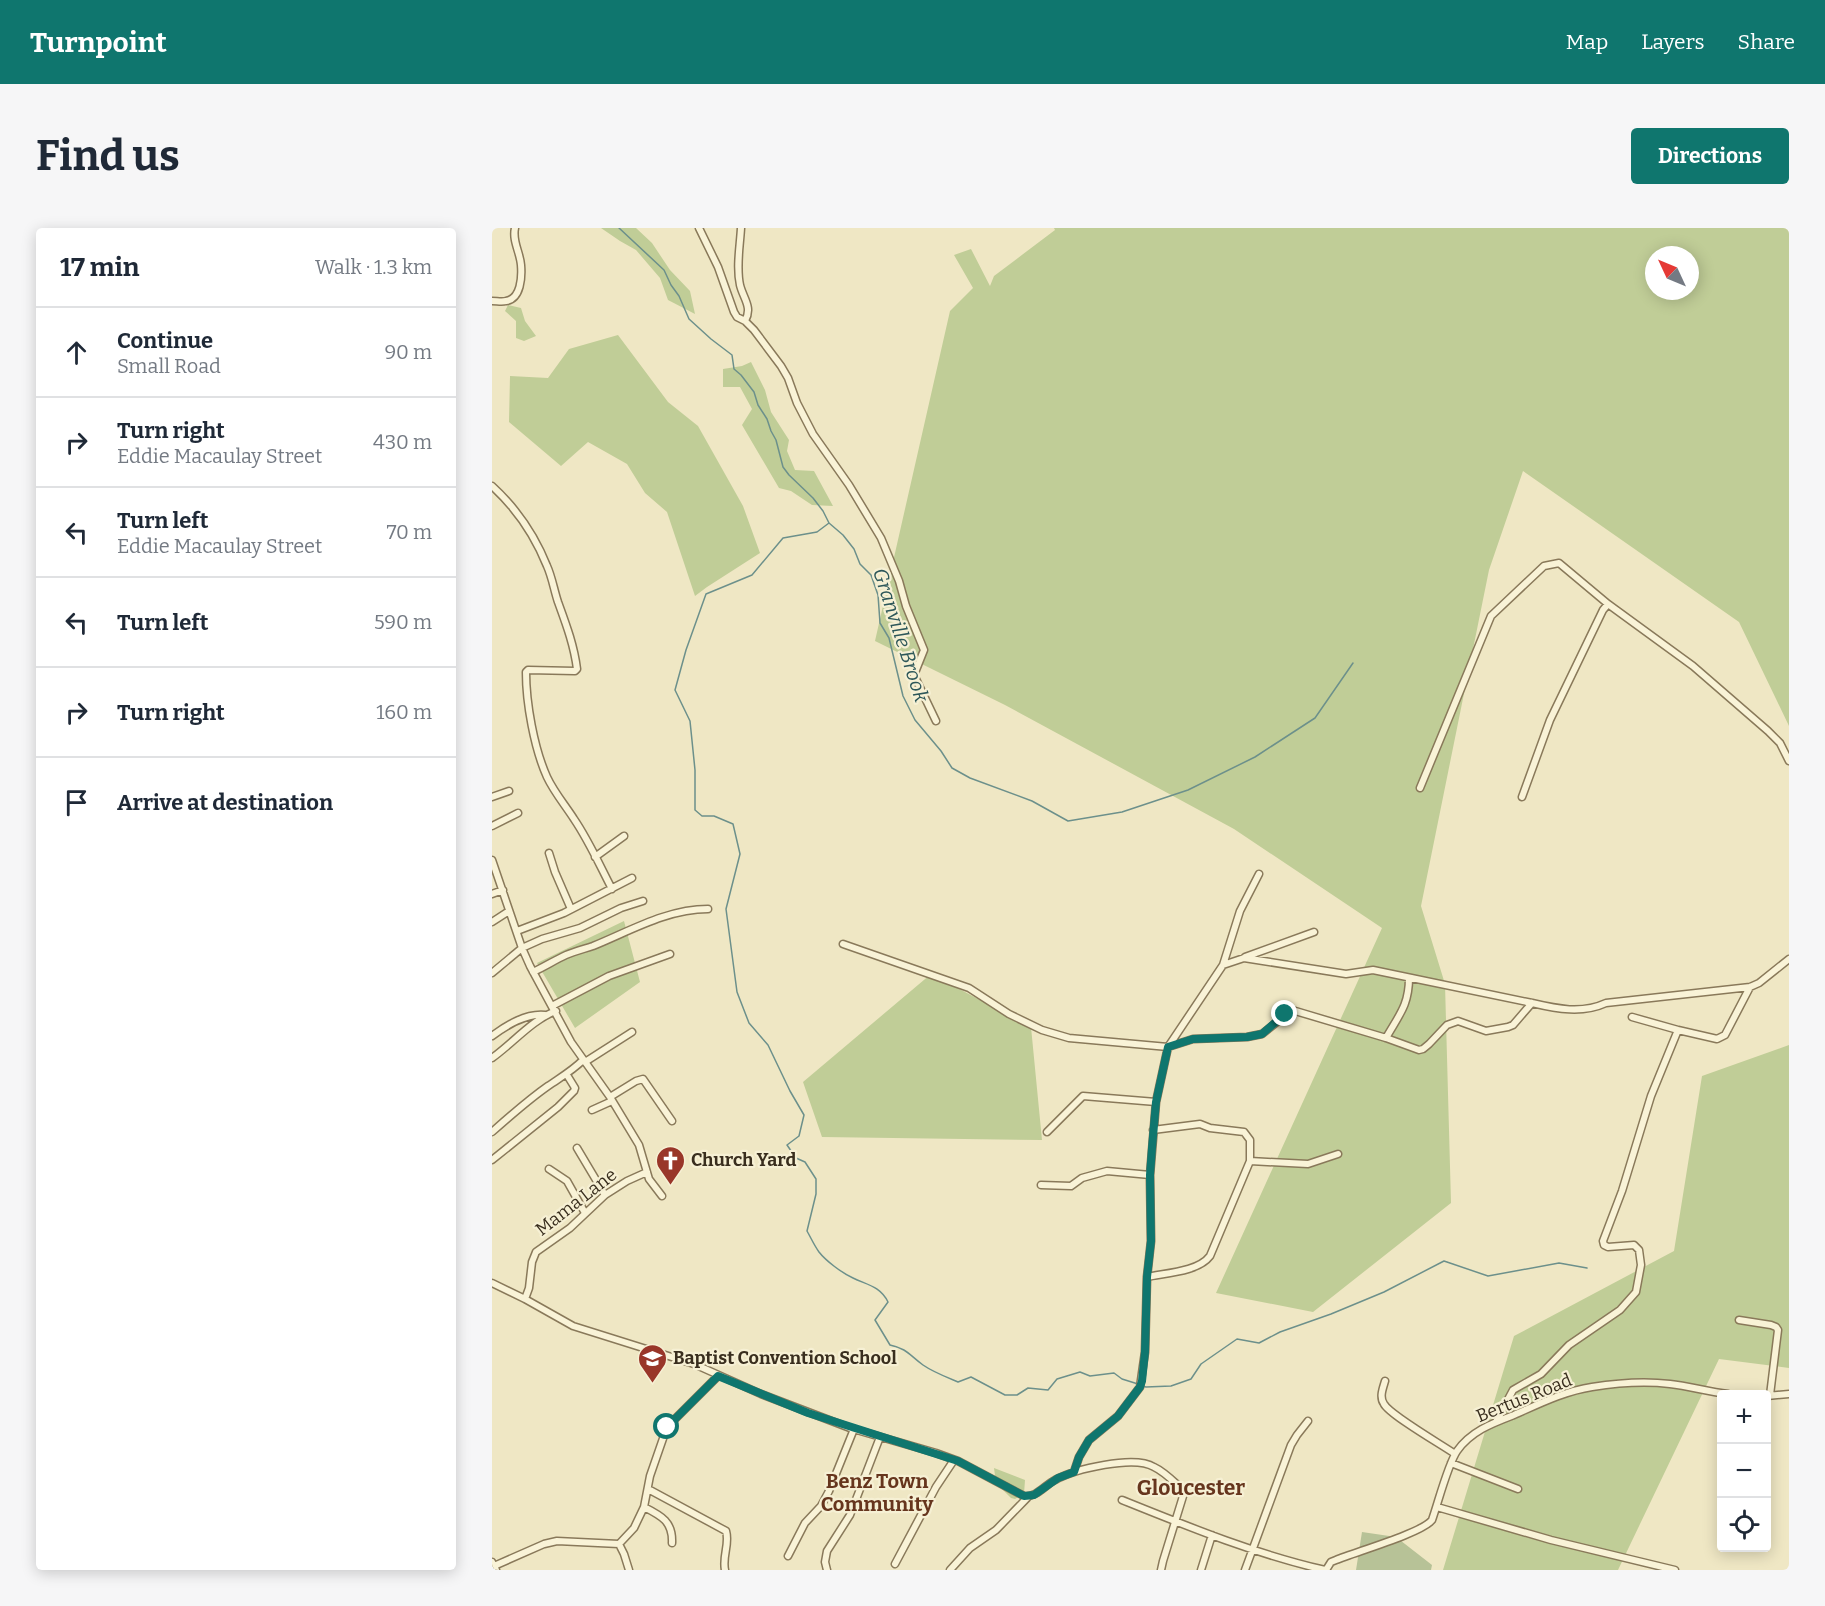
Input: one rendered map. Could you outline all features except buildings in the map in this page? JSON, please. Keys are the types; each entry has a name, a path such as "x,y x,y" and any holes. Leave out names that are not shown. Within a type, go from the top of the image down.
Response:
{"street":[{"path":"492,300 508,301 518,293 521,265 514,236 515,228"},
{"path":"699,228 718,267 736,317 745,321 763,341 788,378 797,403 813,434 849,484 881,538 924,650 915,675 936,721"},
{"path":"741,228 739,275 749,311 745,321"},
{"path":"492,486 531,533 548,567 566,621 577,669 575,671 528,670 526,672 526,694 546,775 554,791 584,835 612,889"},
{"path":"1420,788 1491,616 1544,566 1559,563 1608,604 1693,666 1768,731 1780,743 1789,761"},
{"path":"1522,797 1550,720 1608,604"},
{"path":"492,797 509,791"},
{"path":"492,826 518,813"},
{"path":"595,857 624,836"},
{"path":"549,853 571,909"},
{"path":"492,860 522,948 533,972 572,1042 639,1145 646,1172 662,1196"},
{"path":"1074,1472 1079,1457 1089,1440 1118,1416 1141,1384 1151,1241 1150,1175 1153,1130 1156,1102 1168,1047 1223,965 1240,911 1259,874"},
{"path":"517,931 552,919 632,878"},
{"path":"492,894 503,890"},
{"path":"492,973 522,948 542,939 580,928 621,908 643,901"},
{"path":"533,972 567,955 674,913 708,909"},
{"path":"492,922 509,911"},
{"path":"1223,965 1314,932"},
{"path":"843,944 969,988 1009,1014 1042,1030 1069,1038 1168,1047 1193,1039 1247,1037 1262,1034 1292,1010 1419,1050 1423,1049 1447,1025 1458,1021 1486,1031 1508,1027 1532,1003"},
{"path":"492,1058 554,1009 609,976 670,954"},
{"path":"1244,958 1346,974 1373,970 1555,1009 1586,1010 1606,1003 1750,987 1759,983 1789,959"},
{"path":"1386,1038 1409,995 1409,978"},
{"path":"1632,1017 1678,1030 1721,1038 1725,1035 1750,987"},
{"path":"492,1036 515,1021 539,1014 546,1015"},
{"path":"1496,1422 1513,1390 1541,1374 1569,1345 1620,1310 1636,1292 1641,1265 1639,1250 1634,1245 1608,1247 1603,1241 1622,1191 1651,1096 1678,1030"},
{"path":"492,1132 550,1085 632,1032"},
{"path":"492,1160 558,1107 574,1091 575,1088 567,1075"},
{"path":"592,1110 636,1081 643,1079 672,1121"},
{"path":"1047,1132 1083,1096 1156,1102"},
{"path":"1147,1277 1196,1267 1206,1262 1250,1161 1250,1140 1244,1132 1210,1128 1200,1124 1153,1130"},
{"path":"577,1148 605,1195"},
{"path":"1250,1161 1308,1164 1338,1154"},
{"path":"549,1169 567,1181 585,1213"},
{"path":"1041,1185 1071,1186 1082,1178 1107,1171 1150,1175"},
{"name":"Mama Lane","path":"525,1299 536,1252 570,1228 605,1195 646,1172"},
{"path":"492,1283 573,1326 684,1361 800,1410 854,1429 954,1460 1028,1497"},
{"path":"1739,1320 1771,1325 1778,1330 1769,1390"},
{"path":"494,1566 544,1544 557,1541 619,1544 634,1527 644,1508 667,1427 718,1376"},
{"path":"1384,1381 1381,1394 1384,1404 1455,1454"},
{"name":"Bertus Road","path":"1326,1570 1331,1562 1425,1527 1432,1520 1455,1454 1470,1437 1496,1422 1544,1402 1591,1387 1667,1383 1717,1393"},
{"path":"1771,1395 1789,1394"},
{"path":"1245,1570 1291,1445 1308,1421"},
{"path":"788,1556 805,1523 829,1491 854,1429"},
{"path":"827,1570 825,1562 827,1551 850,1515 880,1437"},
{"path":"895,1564 936,1487 954,1460"},
{"path":"950,1570 970,1548 996,1530 1028,1497 1058,1478 1099,1466 1134,1462 1155,1467 1185,1493 1161,1570"},
{"path":"1451,1463 1518,1490"},
{"path":"648,1489 726,1531 728,1539 723,1560 725,1570"},
{"path":"1122,1500 1253,1550 1326,1570"},
{"path":"1437,1507 1551,1540 1675,1570"},
{"path":"644,1508 668,1523 672,1533 672,1543"},
{"path":"1201,1570 1212,1535"},
{"path":"619,1544 628,1570"}],"green space":[{"path":"601,228 636,228 652,243 670,270 690,291 695,314 668,300 660,278 636,250"},
{"path":"1054,228 1789,228 1789,726 1739,622 1523,471 1489,570 1421,906 1445,984 1451,1203 1313,1312 1216,1293 1382,928 1234,829 1005,705 875,641 950,311 973,288 954,255 971,249 990,286 994,276 1055,230"},
{"path":"508,305 521,308 525,321 536,336 524,341 516,338 516,321 505,311"},
{"path":"618,335 668,402 698,426 743,506 760,553 695,596 667,512 645,493 627,464 588,442 561,466 509,422 510,376 548,378 569,349"},
{"path":"751,362 765,390 771,412 789,440 787,451 795,470 814,471 833,506 812,505 791,491 779,488 742,425 752,409 740,387 723,387 723,369"},
{"path":"624,921 640,982 575,1028 537,963"},
{"path":"931,974 1031,1027 1042,1140 822,1137 803,1082"},
{"path":"1789,1045 1789,1368 1719,1359 1618,1570 1443,1570 1514,1336 1674,1251 1702,1076"},
{"path":"994,1468 1025,1480 1024,1494 1015,1499 1011,1498 996,1483"},
{"path":"1362,1532 1396,1537 1432,1565 1431,1570 1356,1570"}],"waterway":[{"name":"Granville Brook","path":"619,228 664,270 689,319 732,355 734,369 754,392 758,405 767,419 776,440 783,467 813,498 829,523 843,535 854,549 860,564 871,575 878,595 880,623 889,638 903,696 915,720 952,768 970,778 1032,801 1068,821 1122,812 1188,790 1255,757 1315,718 1353,663"},
{"path":"829,523 817,532 783,538 752,575 706,594 686,650 675,690 690,721 695,770 695,810 702,816 714,816 733,824 740,854 726,909 737,992 749,1023 768,1045 804,1115 799,1136 787,1145 796,1158 805,1162 816,1179 816,1194 807,1231 819,1252 830,1263 849,1276 877,1289 885,1297 888,1302 875,1320 890,1345 905,1350 923,1365 940,1374 958,1382 971,1377 1005,1395 1017,1395 1028,1388 1048,1390 1057,1379 1080,1372 1090,1376 1114,1373 1122,1379 1138,1384"},
{"path":"1142,1386 1171,1386 1191,1379 1201,1364 1237,1339 1259,1343 1280,1332 1384,1292 1444,1261 1488,1276 1559,1263 1587,1268"}],"place":[{"name":"Church Yard","path":"670,1186"},
{"name":"Baptist Convention School","path":"652,1384"}],"district":[{"name":"Gloucester","path":"1191,1488"},
{"name":"Benz Town Community","path":"877,1492"}],"route":[{"path":"667,1427 718,1376 850,1428 958,1461 1024,1496 1034,1495 1058,1478 1074,1472 1079,1457 1089,1440 1118,1416 1142,1381 1151,1241 1152,1148 1156,1102 1168,1047 1193,1039 1247,1037 1262,1034 1285,1014"}]}
